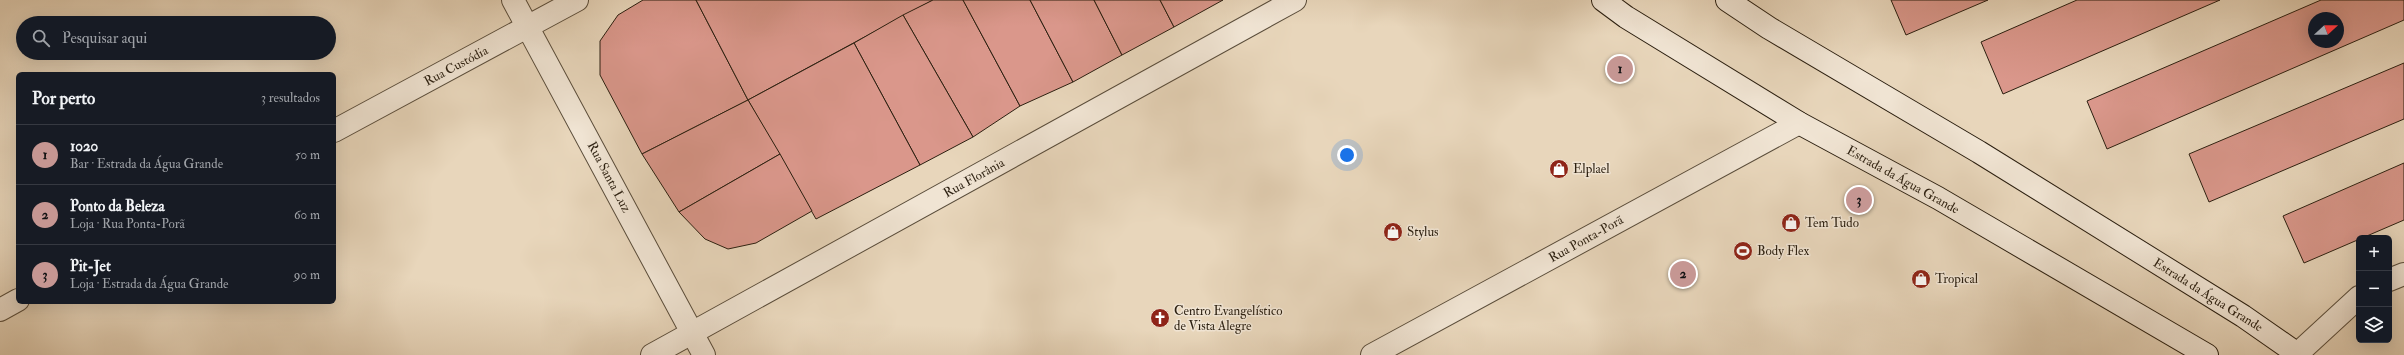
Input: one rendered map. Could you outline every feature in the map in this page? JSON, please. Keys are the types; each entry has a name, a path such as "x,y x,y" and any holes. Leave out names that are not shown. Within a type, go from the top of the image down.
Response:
{"street":[{"name":"Rua Santa Luz","path":"513,0 704,355"},
{"name":"Rua Custódia","path":"336,130 528,28 577,0"},
{"name":"Rua Florânia","path":"652,355 1295,0"},
{"name":"Estrada da Água Grande","path":"1603,0 1626,17 1799,123 1938,198 2207,355"},
{"name":"Estrada da Água Grande","path":"1727,0 1769,28 1979,152 2244,316 2297,355"},
{"name":"Rua Ponta-Porã","path":"1372,355 1799,123"},
{"path":"2392,279 2404,274"},
{"path":"0,310 16,301"},
{"path":"2297,355 2356,301"}],"building":[{"path":"643,0 696,0 748,100 642,154 600,75 600,41 618,15"},
{"path":"696,0 933,0 748,100"},
{"path":"933,0 963,0 1020,106 973,137 903,15"},
{"path":"963,0 1030,0 1073,82 1020,106"},
{"path":"1030,0 1094,0 1122,55 1073,82"},
{"path":"1094,0 1160,0 1174,27 1122,55"},
{"path":"1160,0 1223,0 1174,27"},
{"path":"1891,0 1988,0 1906,35"},
{"path":"2077,0 2220,0 2003,94 1981,42"},
{"path":"2321,0 2404,0 2404,20 2344,46 2344,12 2308,12 2308,48 2340,48 2107,149 2087,101"},
{"path":"903,15 973,137 920,165 854,43"},
{"path":"854,43 920,165 816,219 748,100"},
{"path":"2404,63 2404,119 2209,202 2189,154"},
{"path":"748,100 780,154 679,212 642,154"},
{"path":"780,154 812,211 756,243 728,249 705,239 679,212"},
{"path":"2404,163 2404,220 2369,235 2356,235 2356,241 2304,263 2283,216"}],"place":[{"name":"1020","path":"1620,69"},
{"name":"Elplael","path":"1559,169"},
{"name":"Pit-Jet","path":"1859,200"},
{"name":"Tem Tudo","path":"1791,223"},
{"name":"Stylus","path":"1393,232"},
{"name":"Body Flex","path":"1743,251"},
{"name":"Ponto da Beleza","path":"1683,274"},
{"name":"Tropical","path":"1921,279"},
{"name":"Centro Evangelístico de Vista Alegre","path":"1160,318"}]}
